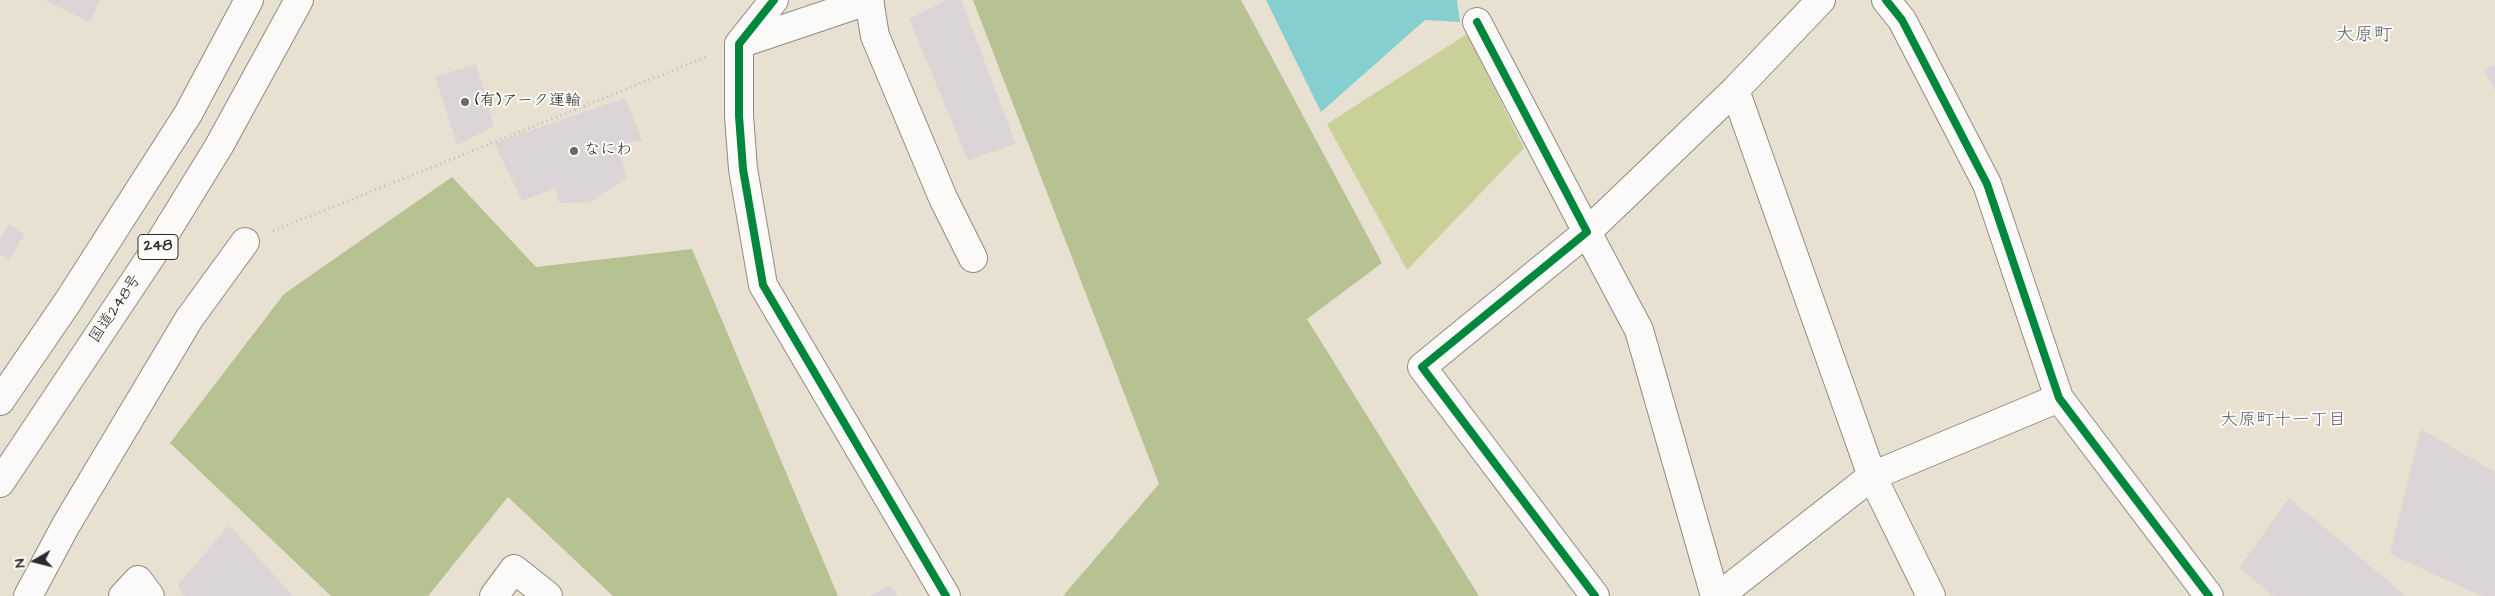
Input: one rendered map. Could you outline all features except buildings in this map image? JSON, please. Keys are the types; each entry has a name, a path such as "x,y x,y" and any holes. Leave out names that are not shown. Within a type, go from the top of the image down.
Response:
{"main road":[{"name":"248","path":"0,401 67,303 188,114 249,0"},
{"name":"国道248号","path":"0,483 152,255 219,146 299,0"},
{"path":"774,0 739,44 739,116 743,169 763,284 946,596"},
{"path":"739,44 869,0 875,36 943,198 973,258"},
{"path":"1595,596 1422,367 1587,232 1734,90 1821,0"},
{"path":"1886,0 1902,20 1988,184 2059,398 2209,596"},
{"path":"1477,22 1639,330 1715,596"},
{"path":"1734,90 1872,476 1931,596"},
{"path":"28,596 66,525 190,319 245,242"},
{"path":"0,371 67,303"},
{"path":"1719,596 1872,476 2059,398"},
{"path":"494,596 514,569 548,596"},
{"path":"124,596 138,580 150,596"}],"path":[{"path":"245,242 739,44"}],"green space":[{"path":"973,0 1241,0 1382,263 1307,319 1479,596 1063,596 1159,484"},
{"path":"1467,34 1524,148 1407,270 1327,124"},
{"path":"452,177 536,267 692,249 838,596 613,596 508,497 428,596 331,596 170,443 284,294"}],"water":[{"path":"1266,0 1457,0 1460,22 1425,20 1321,112"}],"cycle path":[{"path":"774,0 739,44 739,116 743,169 763,285 946,596"},
{"path":"1886,0 1902,20 1987,184 2059,398 2209,596"},
{"path":"1477,22 1587,232 1422,367 1595,596"}],"place":[{"name":"(有)アーク運輸","path":"465,102"},
{"name":"なにわ","path":"574,151"}],"district":[{"name":"大原町","path":"2364,36"},
{"name":"大原町十一丁目","path":"2283,421"}]}
